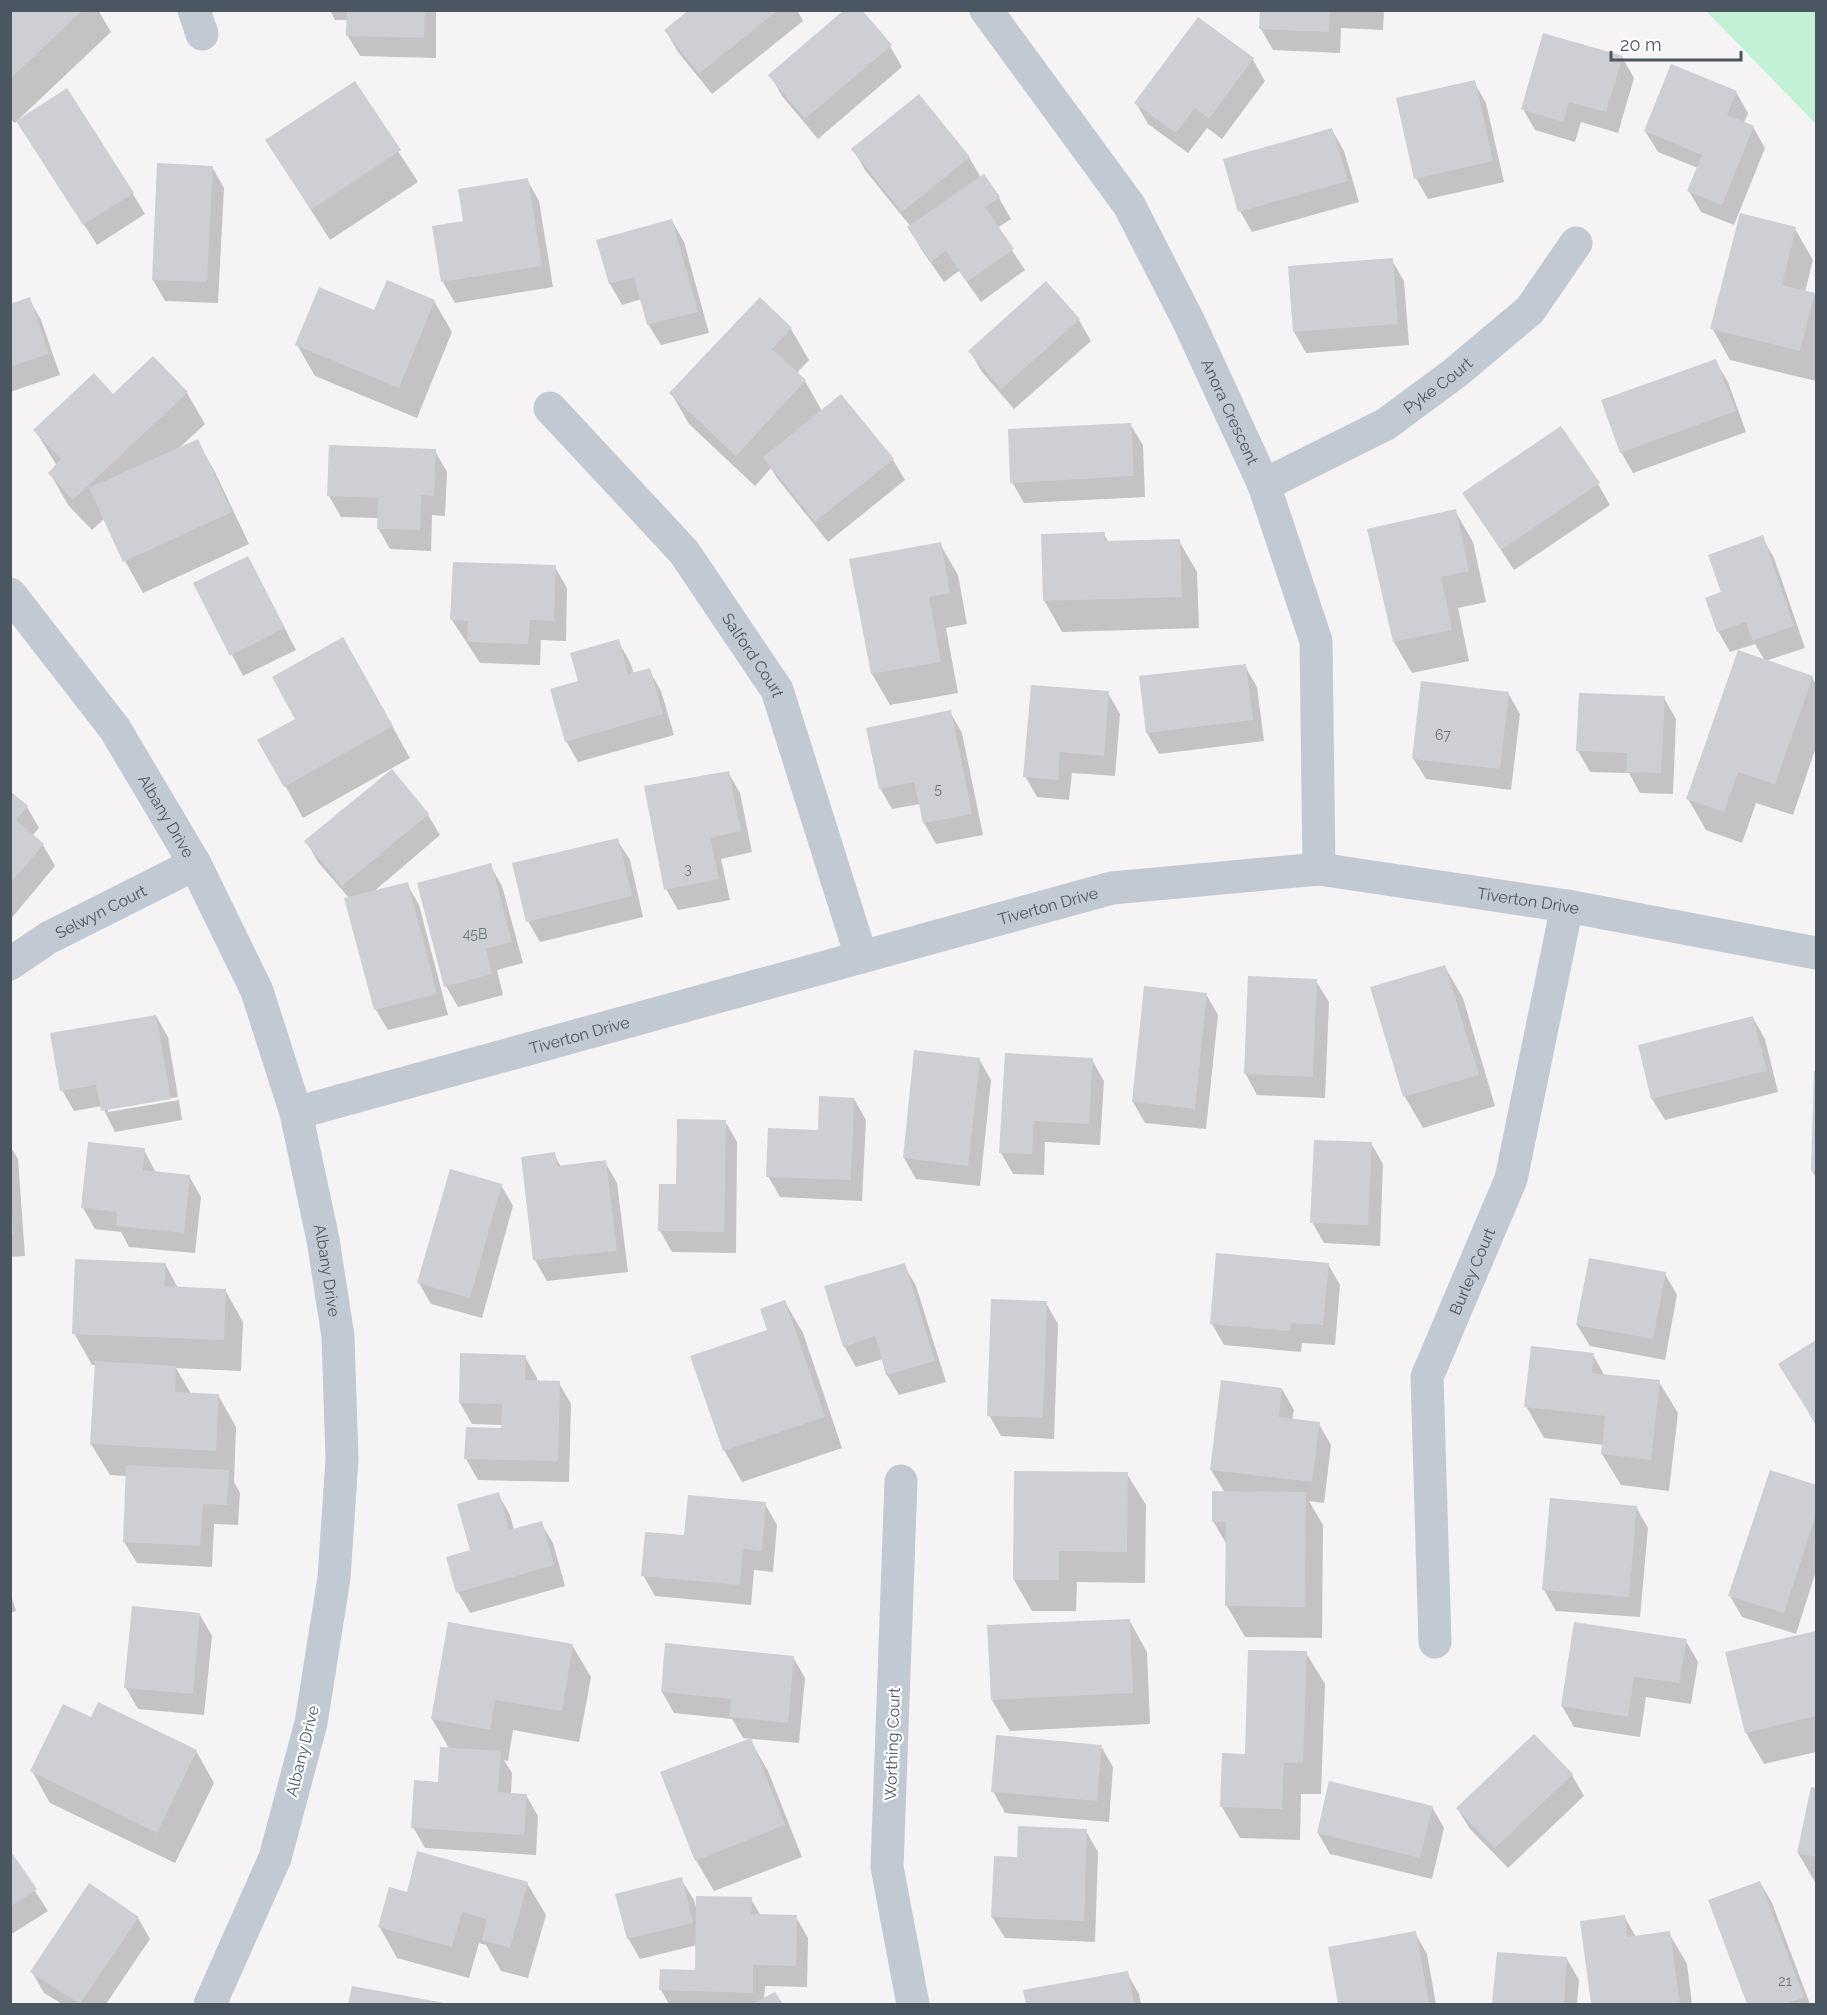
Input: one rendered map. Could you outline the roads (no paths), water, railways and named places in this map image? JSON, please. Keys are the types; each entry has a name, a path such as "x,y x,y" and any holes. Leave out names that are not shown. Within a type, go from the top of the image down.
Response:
{"street":[{"name":"Anora Crescent","path":"997,14 1129,205 1188,320 1264,484 1316,641 1319,869"},
{"name":"Pyke Court","path":"1264,484 1386,424 1455,373 1530,310 1576,243"},
{"name":"Salford Court","path":"550,408 684,552 777,690 861,956"},
{"name":"Albany Drive","path":"10,594 115,729 195,864 257,991 296,1113 324,1240 338,1336 342,1459 334,1578 311,1723 275,1858 210,2004"},
{"name":"Selwyn Court","path":"10,964 48,938 195,864"},
{"name":"Tiverton Drive","path":"296,1113 1112,888 1319,869 1567,906 1816,953"},
{"name":"Burley Court","path":"1435,1642 1427,1377 1511,1179 1567,906"},
{"name":"Worthing Court","path":"902,1481 887,1867 913,2004"}]}
